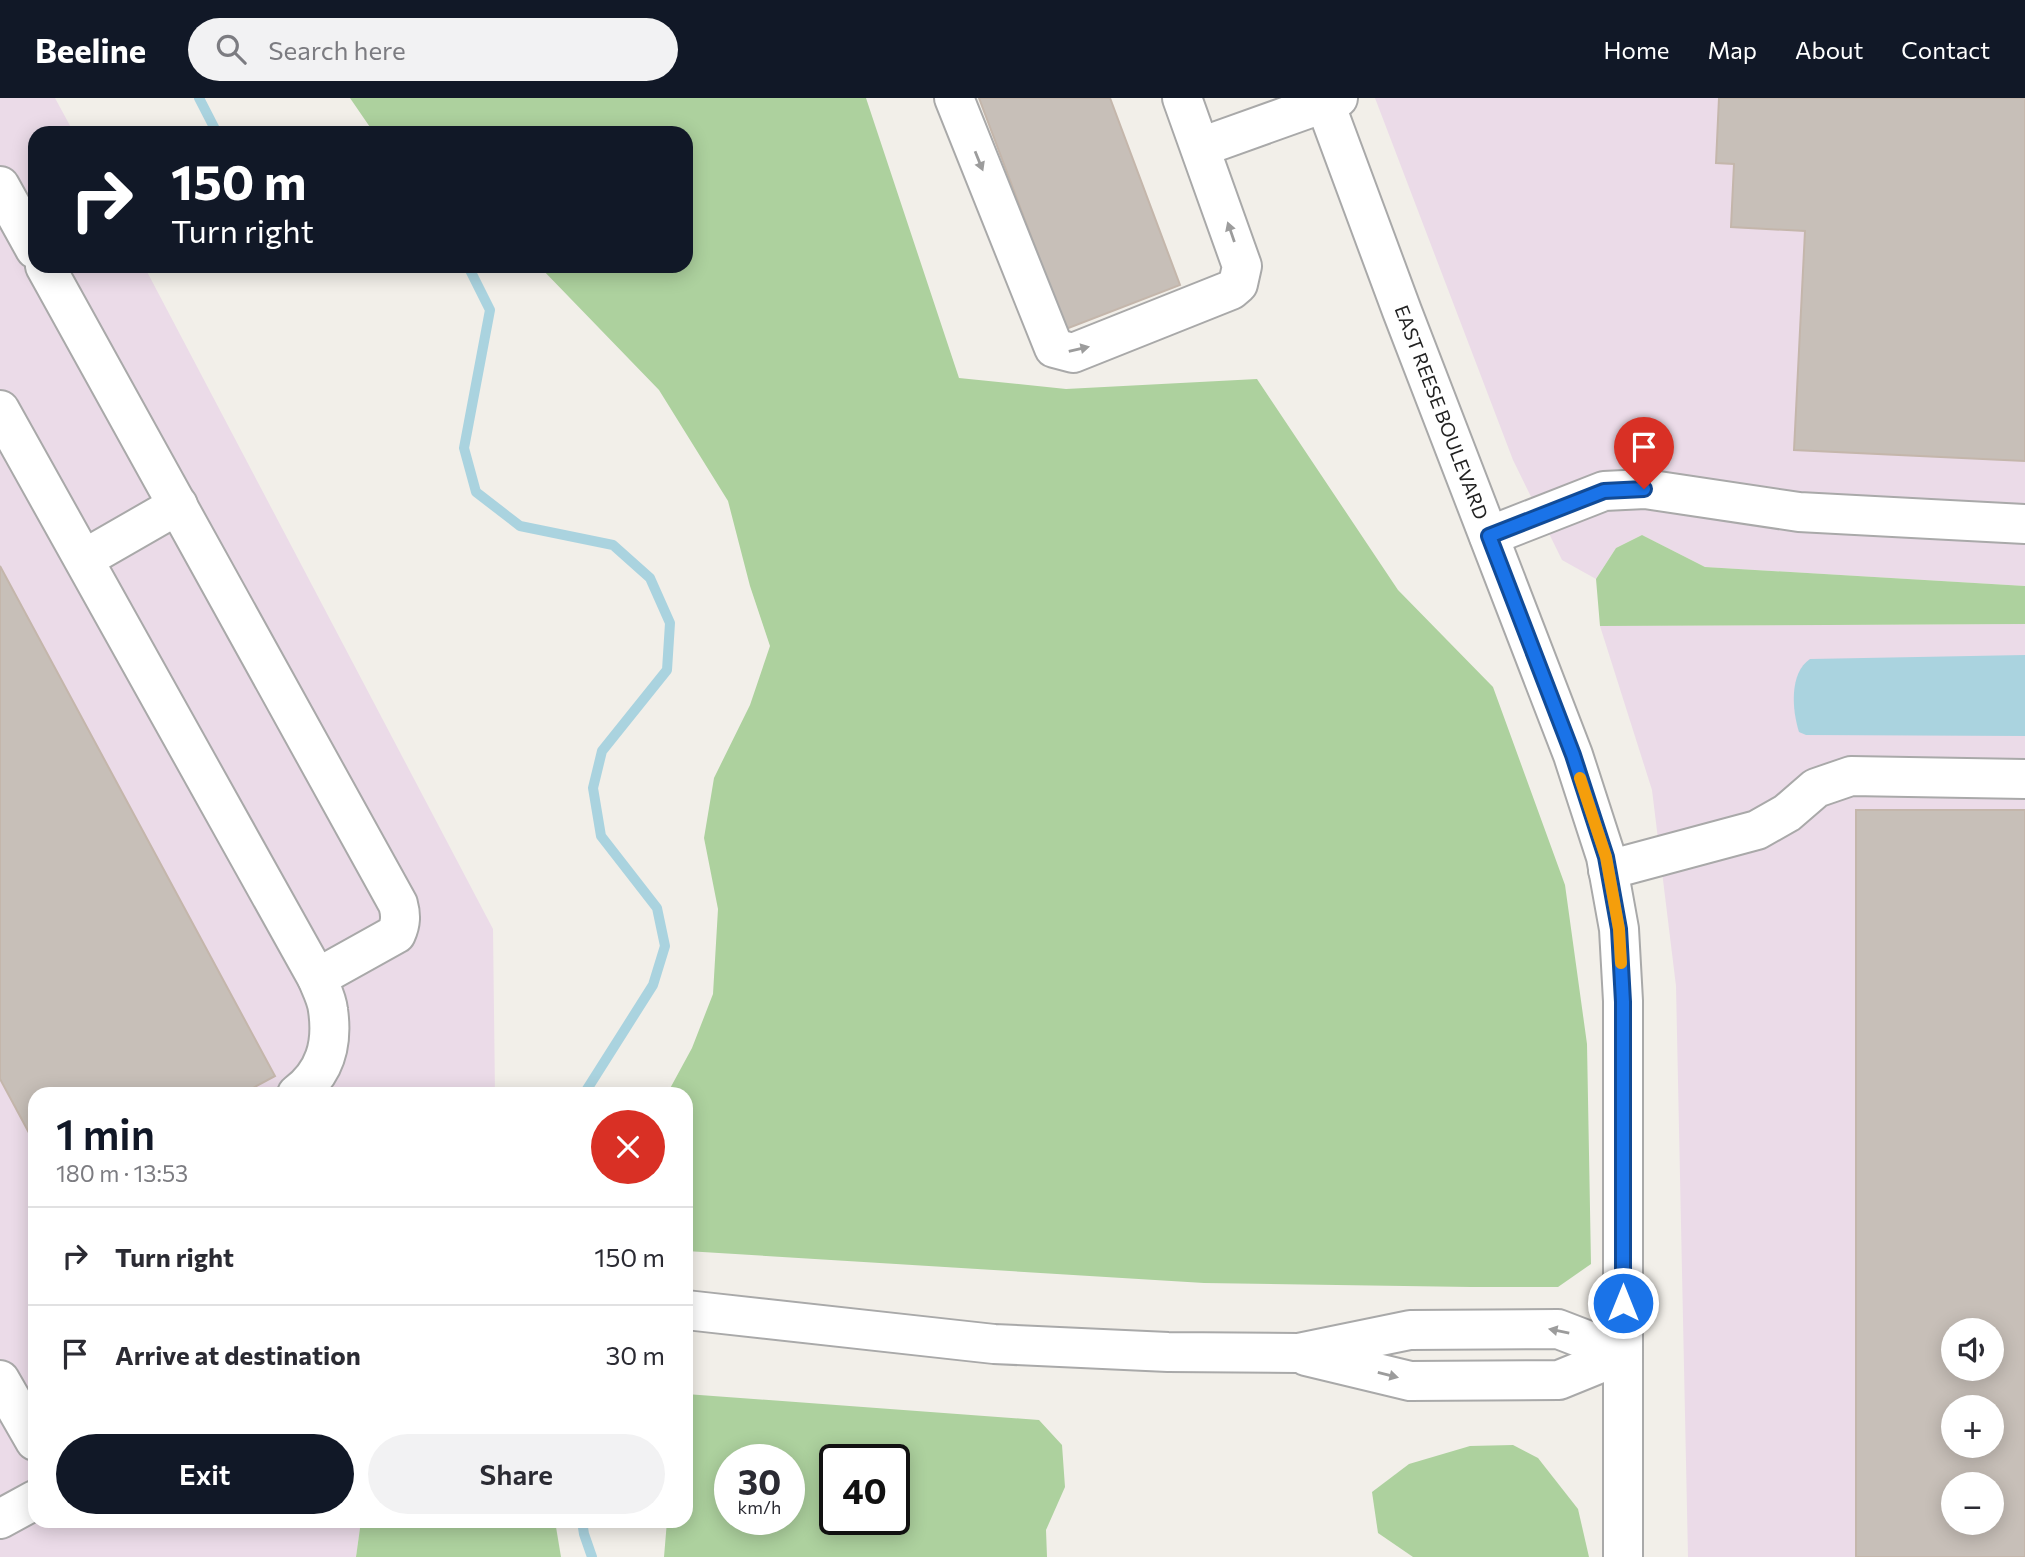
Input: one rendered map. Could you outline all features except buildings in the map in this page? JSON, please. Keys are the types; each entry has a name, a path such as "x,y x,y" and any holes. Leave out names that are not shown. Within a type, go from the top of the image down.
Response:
{"street":[{"path":"954,98 1054,348 1073,353 1231,290 1238,284 1242,266 1182,98"},
{"path":"1201,147 1329,100"},
{"name":"EAST REESE BOULEVARD","path":"1329,100 1402,311 1573,755 1606,857 1619,929 1623,1002 1623,1557"},
{"path":"0,186 28,236"},
{"path":"49,273 398,904 401,914 396,934 317,978"},
{"path":"0,410 317,978 328,1007 330,1031 324,1062 306,1087"},
{"path":"1489,536 1604,491 1644,489 1799,512 2025,524"},
{"path":"84,559 178,505"},
{"path":"1608,870 1757,830 1787,813 1816,788 1851,776 2025,779"},
{"path":"693,1311 994,1344 1168,1352 1297,1353 1410,1330 1558,1329 1623,1354"},
{"path":"1297,1353 1410,1381 1559,1380 1623,1354"},
{"path":"0,1380 28,1429"},
{"path":"0,1519 28,1504"}],"shaded area":[{"path":"0,98 55,98 70,126 28,126 28,273 148,273 493,929 495,1087 28,1087 28,1528 360,1528 356,1557 0,1557"},
{"path":"1375,98 2025,98 2025,586 1705,567 1642,535 1616,548 1596,579 1562,560 1513,460"},
{"path":"2025,624 2025,1557 1688,1557 1676,986 1652,790 1600,626"}],"green space":[{"path":"350,98 866,98 959,378 1066,389 1257,379 1398,590 1493,687 1565,885 1587,1044 1591,1264 1558,1287 1471,1287 1204,1283 693,1251 693,1087 671,1087 692,1048 713,994 718,909 704,838 714,778 750,705 770,646 750,586 728,501 659,390 546,273 693,273 693,126 369,126"},
{"path":"1642,535 1705,567 2025,586 2025,624 1600,626 1596,579 1616,548"},
{"path":"693,1395 1039,1420 1062,1445 1065,1487 1046,1530 1047,1557 664,1557 666,1528 693,1528"},
{"path":"1513,1445 1538,1458 1578,1509 1589,1557 1413,1557 1378,1533 1372,1492 1409,1464 1470,1446"},
{"path":"360,1528 556,1528 561,1557 356,1557"}],"water":[{"path":"2025,655 2025,736 1806,735 1799,732 1794,703 1795,682 1803,665 1810,659"}],"waterway":[{"path":"199,98 213,126"},
{"path":"472,273 490,310 464,448 476,492 520,526 613,545 650,578 670,623 667,670 602,751 593,788 601,836 657,908 665,946 653,985 588,1087"},
{"path":"583,1528 592,1557"}],"slow traffic":[{"path":"1580,778 1606,857 1619,929 1621,963"}],"route":[{"path":"1623,1303 1623,1002 1619,929 1606,857 1573,755 1489,536 1604,491 1644,489"}]}
